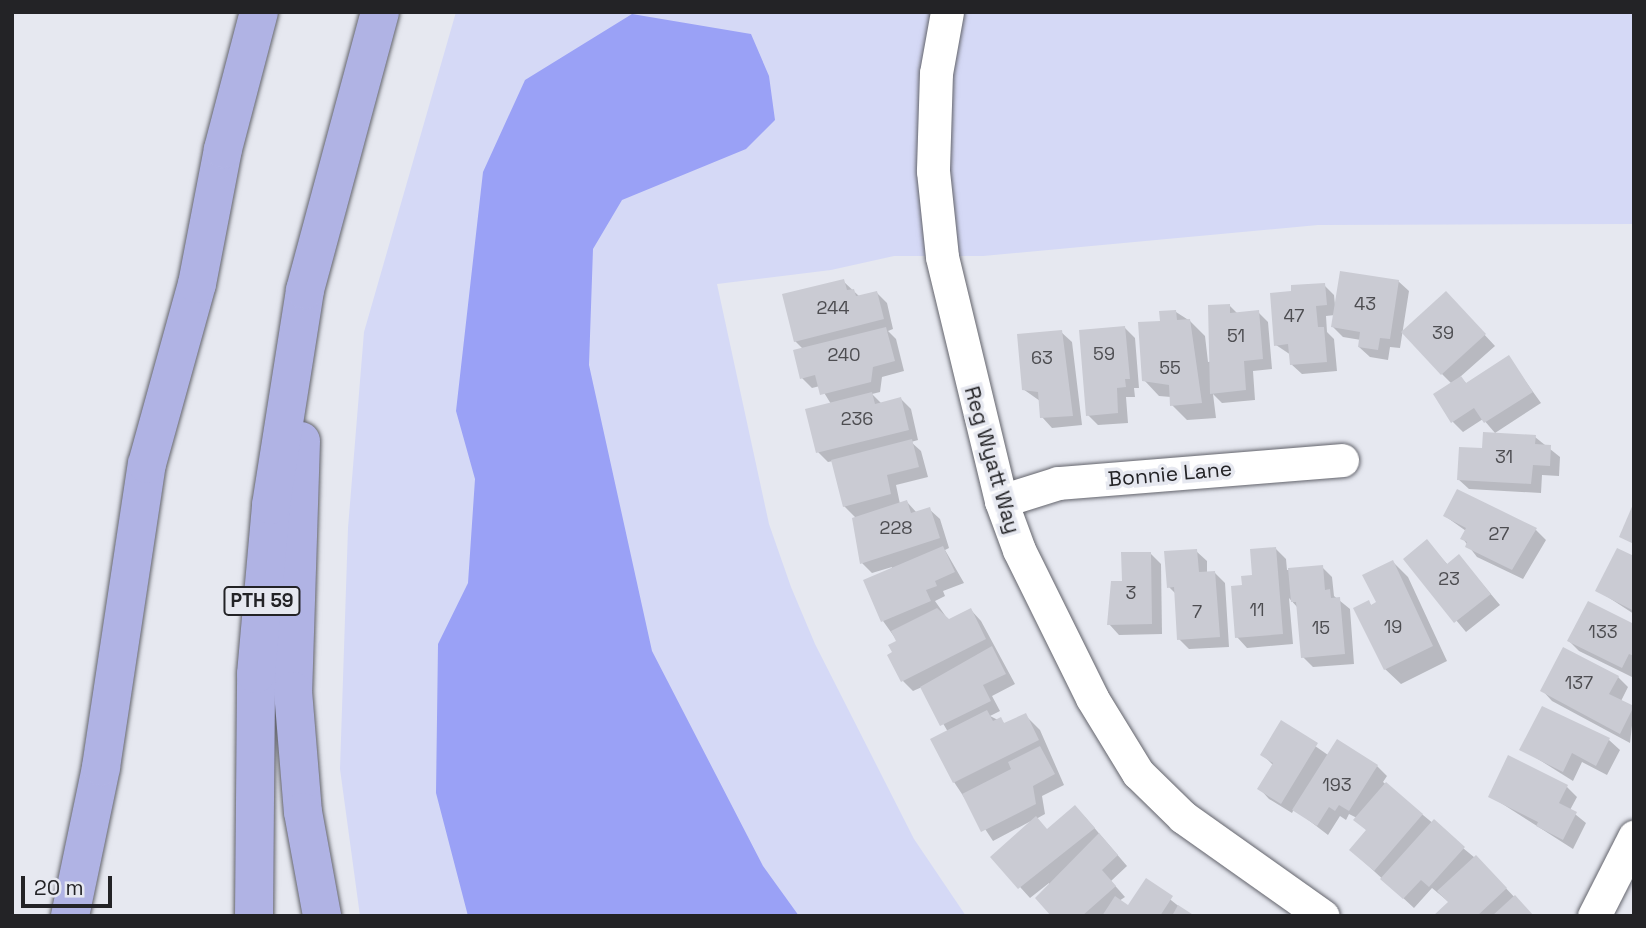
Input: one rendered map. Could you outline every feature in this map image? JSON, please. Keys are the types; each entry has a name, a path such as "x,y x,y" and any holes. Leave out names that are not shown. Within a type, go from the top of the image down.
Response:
{"main road":[{"path":"71,916 101,766 148,464 197,284 223,149 259,12"},
{"name":"PTH 59","path":"254,916 256,674 271,505 305,290 335,167 380,12"},
{"path":"305,290 293,691 303,811 322,916"}],"street":[{"name":"Reg Wyatt Way","path":"947,12 936,73 933,171 942,257 1001,501 1053,621 1138,773 1184,817 1324,916"},
{"name":"Bonnie Lane","path":"1001,501 1058,483 1342,460"},
{"path":"1594,916 1634,837"}],"shaded area":[{"path":"456,12 1634,12 1634,224 1318,225 983,256 894,256 831,270 717,284 769,524 791,587 815,644 914,839 966,916 360,916 340,769 348,528 364,332"}],"water":[{"path":"632,14 751,34 769,76 775,120 746,149 622,200 593,249 589,365 652,651 763,866 799,916 468,916 436,793 438,644 468,583 475,479 456,411 483,172 525,80"}],"building":[{"path":"1340,271 1399,280 1390,339 1380,338 1378,350 1358,347 1360,332 1331,327"},
{"path":"844,279 847,290 854,289 856,296 877,291 884,319 794,342 782,294"},
{"path":"1325,283 1327,305 1316,306 1318,327 1324,327 1327,362 1290,365 1288,344 1274,346 1270,293 1291,291 1291,285"},
{"path":"1446,291 1486,334 1441,375 1401,332"},
{"path":"1230,304 1230,313 1259,310 1263,359 1244,361 1246,390 1210,394 1208,305"},
{"path":"1176,310 1177,320 1190,319 1202,403 1170,406 1169,385 1142,381 1138,322 1160,321 1159,311"},
{"path":"1125,326 1130,379 1125,379 1126,387 1117,388 1118,413 1086,416 1079,330"},
{"path":"886,327 895,361 873,367 871,382 820,395 815,375 800,379 793,350"},
{"path":"1062,330 1073,416 1040,418 1038,392 1022,390 1017,334"},
{"path":"1509,355 1533,392 1484,423 1474,408 1451,423 1433,394 1461,376 1466,383"},
{"path":"872,392 875,404 901,397 909,430 816,453 805,409"},
{"path":"1483,432 1536,435 1535,444 1551,445 1550,466 1533,465 1531,484 1457,480 1459,447 1482,448"},
{"path":"912,439 919,467 887,475 891,494 843,507 831,460"},
{"path":"1457,489 1537,528 1512,570 1465,547 1467,542 1460,539 1466,528 1443,516"},
{"path":"907,500 911,513 930,507 940,538 860,564 852,518"},
{"path":"1634,502 1634,544 1619,537"},
{"path":"1427,539 1447,564 1459,554 1491,594 1454,623 1403,559"},
{"path":"943,546 955,572 935,581 937,586 926,590 931,601 881,622 863,580"},
{"path":"1276,547 1283,634 1235,638 1231,586 1242,585 1241,576 1252,575 1250,549"},
{"path":"1617,548 1634,556 1634,611 1595,591"},
{"path":"1197,549 1199,572 1215,571 1220,637 1177,640 1174,587 1167,588 1164,551"},
{"path":"1121,552 1151,552 1152,624 1107,625 1111,581 1122,581"},
{"path":"1393,560 1433,646 1384,670 1353,608 1369,600 1371,605 1376,602 1362,575"},
{"path":"1323,565 1325,590 1330,589 1331,598 1340,597 1345,654 1301,658 1296,602 1291,602 1288,568"},
{"path":"1588,601 1634,624 1634,656 1629,654 1622,668 1567,641"},
{"path":"937,608 949,619 971,608 986,639 901,682 887,655 892,652 888,645 896,641 891,631"},
{"path":"992,646 1006,674 983,685 991,701 940,726 920,687"},
{"path":"1563,647 1619,676 1609,694 1634,706 1620,734 1540,691"},
{"path":"1542,706 1610,738 1596,766 1572,753 1563,772 1519,750"},
{"path":"987,710 993,721 1001,717 1004,723 1026,713 1039,740 953,783 930,739"},
{"path":"1281,720 1318,743 1281,804 1257,789 1273,763 1260,755"},
{"path":"1337,739 1378,765 1349,811 1339,805 1335,811 1329,807 1317,826 1292,810"},
{"path":"1040,746 1055,774 1033,786 1036,804 981,832 962,794 1011,769 1008,762"},
{"path":"1508,755 1568,785 1559,803 1577,812 1563,840 1536,826 1538,822 1488,797"},
{"path":"1386,782 1423,814 1374,871 1349,850 1366,830 1353,820"},
{"path":"1075,805 1095,828 1018,889 990,857 1036,816 1047,829"},
{"path":"1434,819 1465,847 1429,887 1421,880 1403,899 1380,879"},
{"path":"1099,833 1118,855 1102,870 1116,886 1082,916 1051,916 1035,898"},
{"path":"1476,855 1507,888 1477,916 1433,916 1448,902 1437,891"},
{"path":"1146,878 1173,896 1160,916 1102,916 1115,896 1128,905"},
{"path":"1515,895 1534,916 1492,916"},
{"path":"1178,905 1195,916 1172,916"}]}
